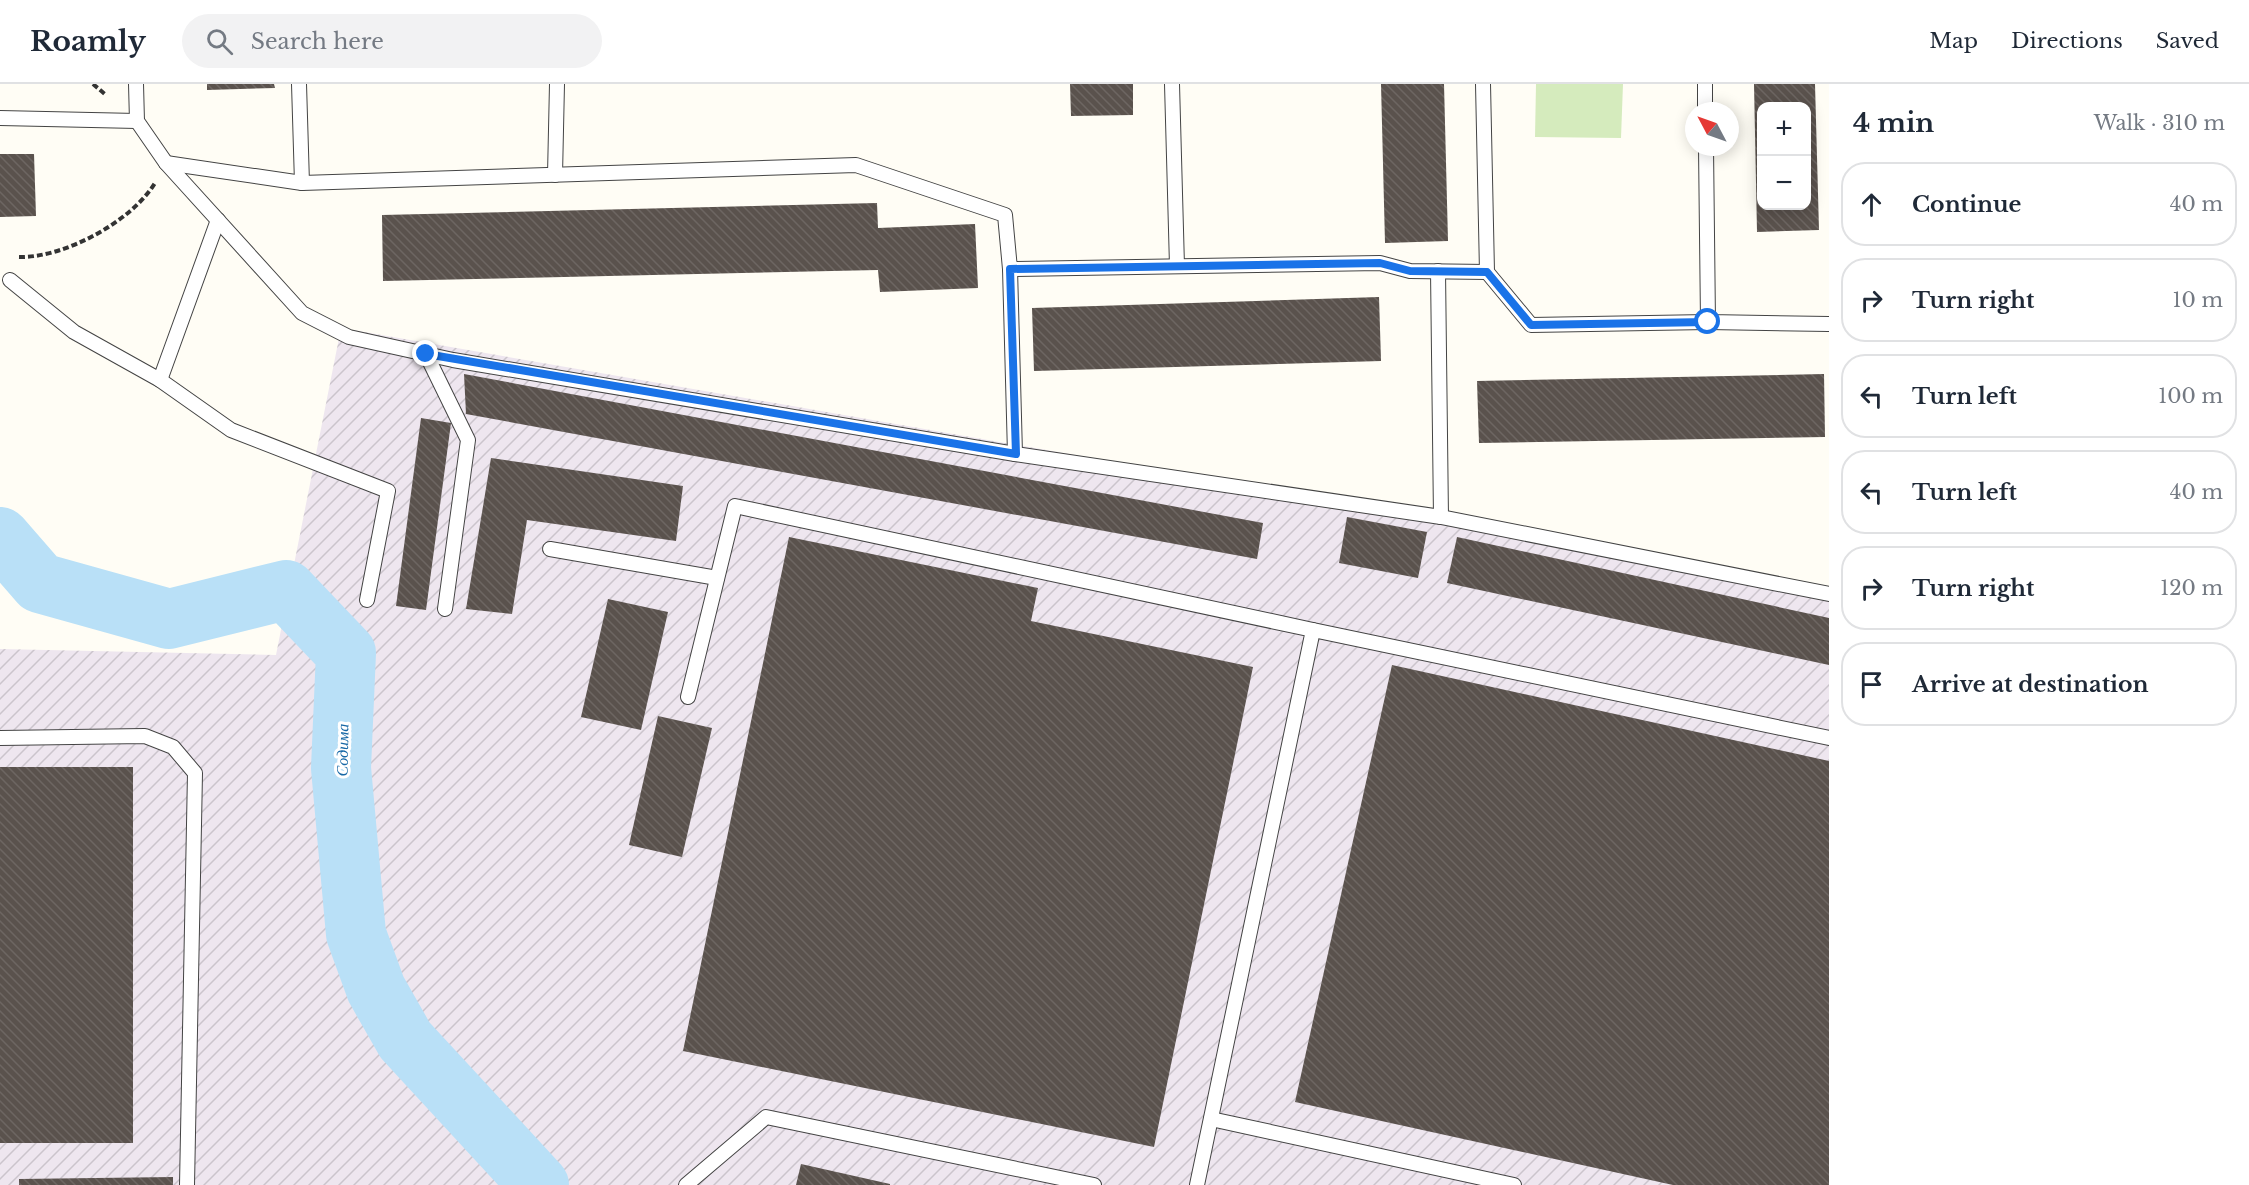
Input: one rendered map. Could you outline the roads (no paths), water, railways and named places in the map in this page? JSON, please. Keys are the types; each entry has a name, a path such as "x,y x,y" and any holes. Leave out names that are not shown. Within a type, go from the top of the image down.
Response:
{"lane":[{"path":"136,84 138,121 166,163 302,313 349,337 426,354 1016,454 1442,517 1829,594"},
{"path":"299,84 302,183"},
{"path":"555,175 556,84"},
{"path":"1172,84 1177,266"},
{"path":"1483,84 1487,272 1531,325 1708,322 1829,324"},
{"path":"1705,84 1705,102"},
{"path":"0,118 138,121"},
{"path":"1706,156 1708,322"},
{"path":"166,163 302,183 856,165 1005,215 1010,269 1016,454"},
{"path":"160,380 218,220"},
{"path":"1010,269 1380,263 1410,271 1487,272"},
{"path":"1438,271 1442,517"},
{"path":"10,280 74,332 160,380 231,430 388,490 367,600"},
{"path":"426,354 468,440 445,609"},
{"path":"688,697 735,506 1829,738"},
{"path":"550,549 717,578"},
{"path":"1197,1185 1313,630"},
{"path":"0,738 145,736 173,747 195,773 187,1185"},
{"path":"686,1185 765,1117 1094,1185"},
{"path":"1211,1119 1514,1185"}],"waterway":[{"name":"Содима","path":"0,537 40,583 169,619 286,590 346,653 341,768 356,934 376,989 405,1040 539,1185"}]}
